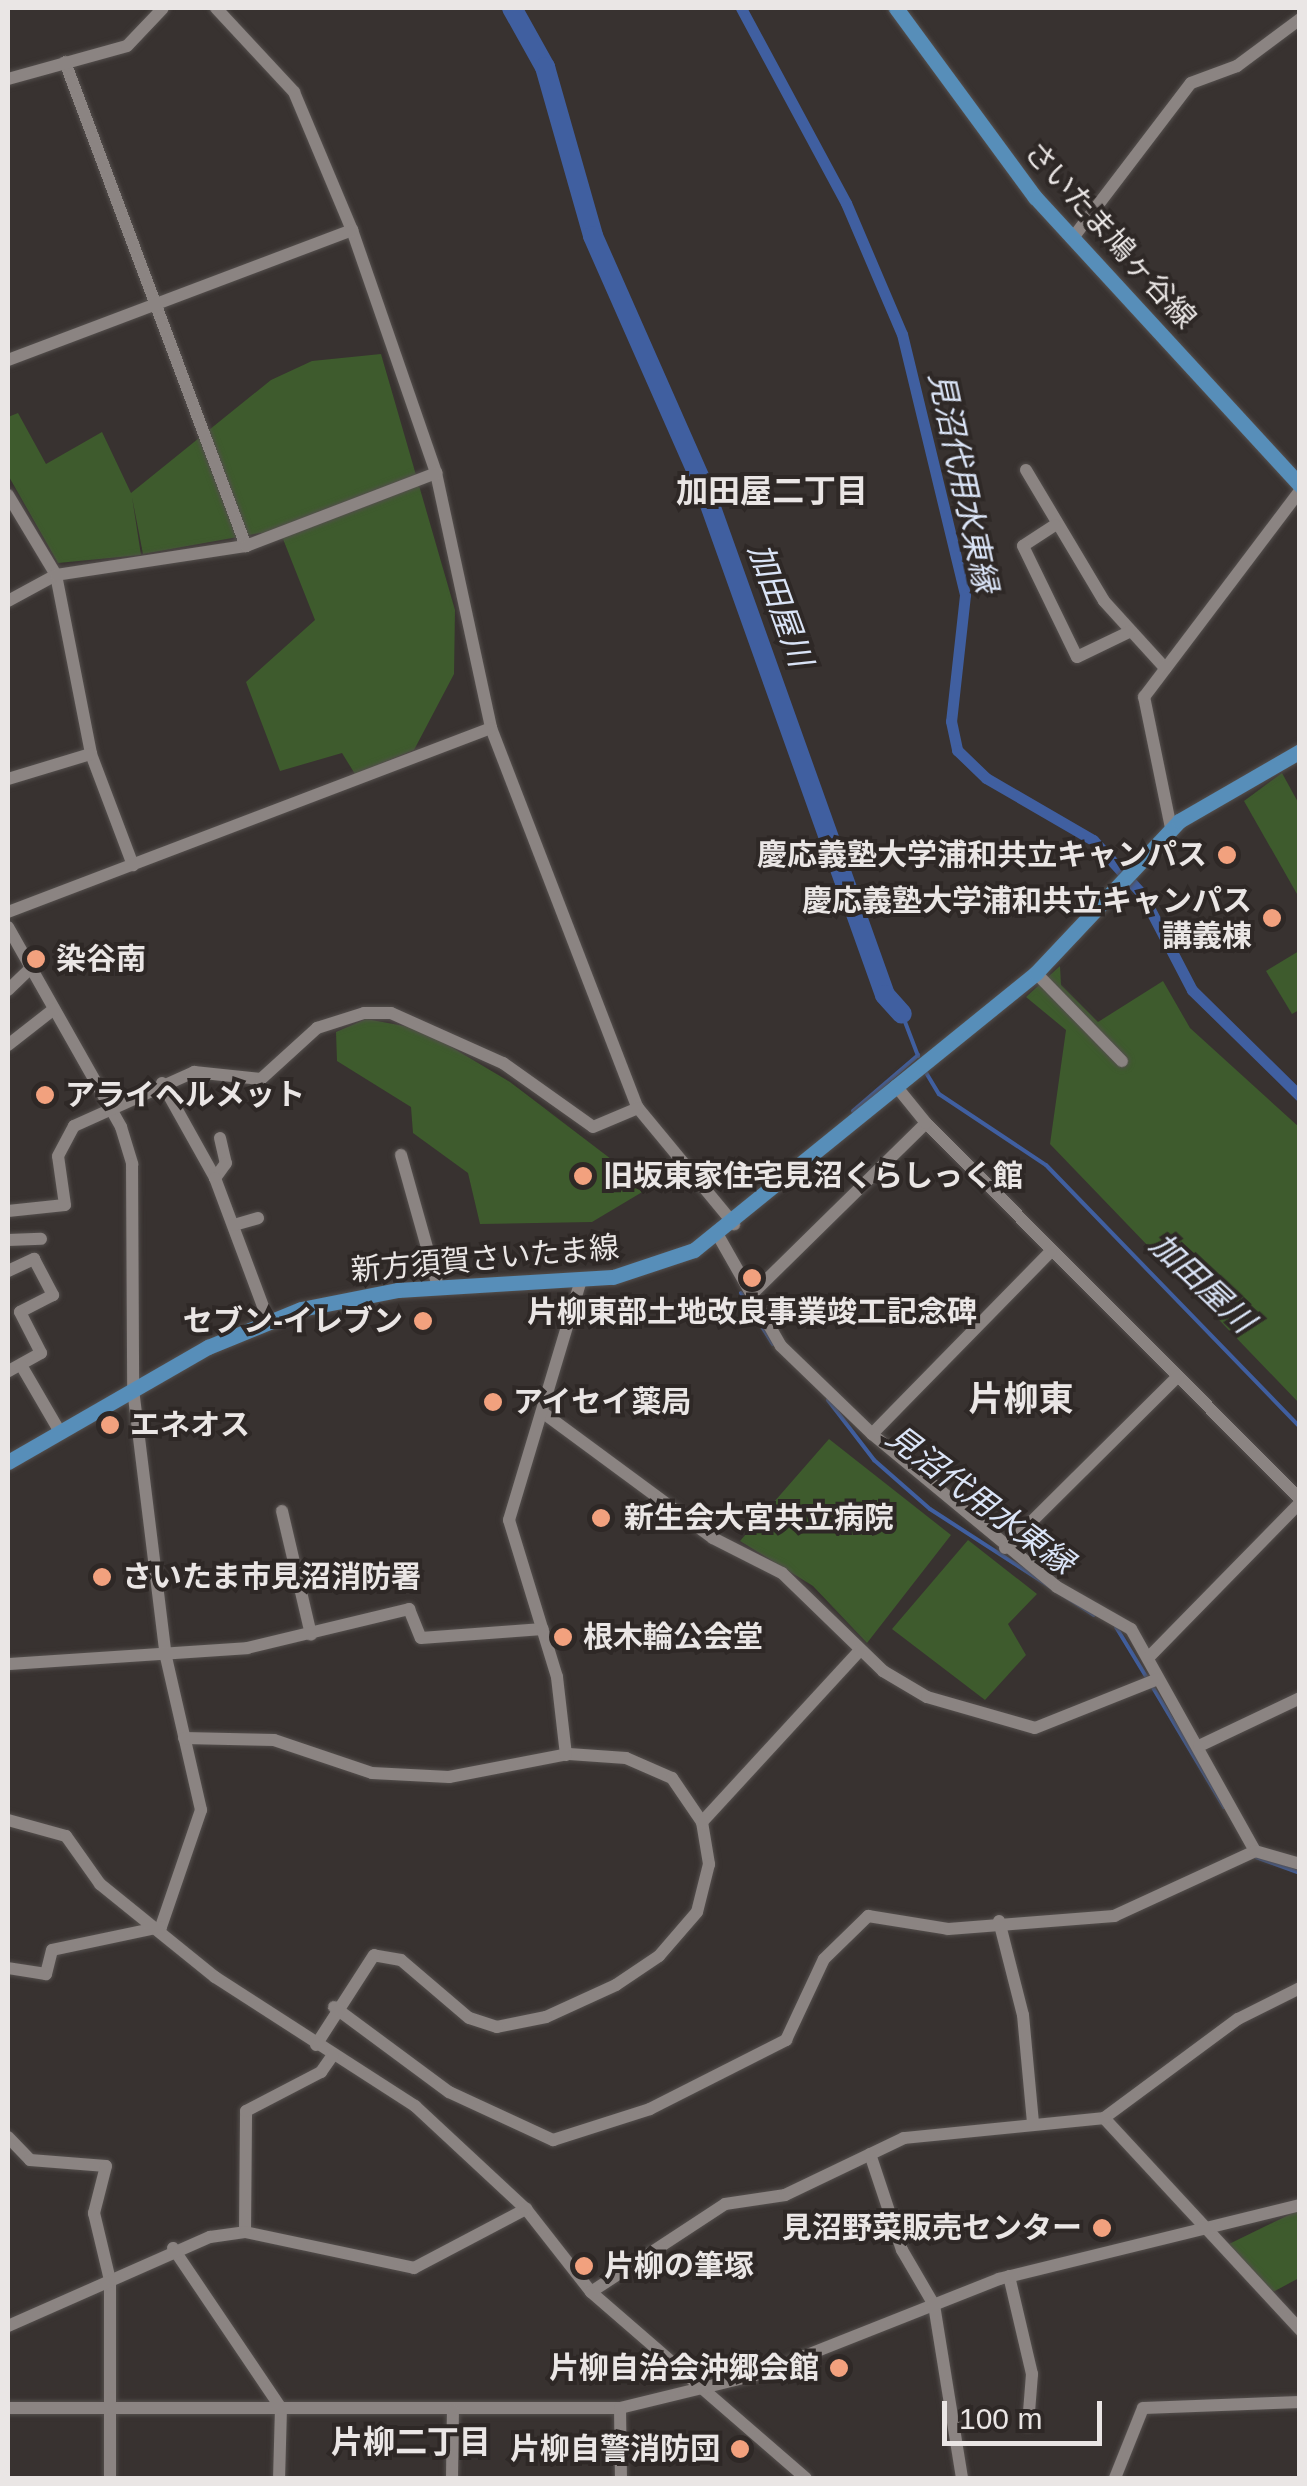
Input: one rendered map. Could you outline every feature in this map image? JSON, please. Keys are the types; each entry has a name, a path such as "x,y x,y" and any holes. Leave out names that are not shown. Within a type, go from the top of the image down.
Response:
{"main road":[{"name":"さいたま鳩ヶ谷線","path":"896,8 1072,239 1300,488"},
{"name":"新方須賀さいたま線","path":"8,1462 134,1389 268,1320 438,1287 581,1280 654,1268 719,1236 1036,973 1171,828 1300,752"}],"street":[{"path":"8,79 127,46 164,8"},
{"path":"216,8 294,92 352,230 436,473 491,728 638,1108 734,1224"},
{"path":"1072,239 1192,83 1236,66 1300,19"},
{"path":"65,62 246,546"},
{"path":"8,360 352,230"},
{"path":"1026,470 1055,525 1129,632 1165,668"},
{"path":"8,601 56,574 246,546 436,473"},
{"path":"1171,828 1142,708 1165,668 1300,488"},
{"path":"8,494 56,574 91,754 133,865"},
{"path":"1055,525 1023,546 1077,657 1129,632"},
{"path":"8,912 491,728"},
{"path":"8,779 91,754"},
{"path":"8,926 110,1108 134,1183 134,1389 166,1656 200,1822 161,1927"},
{"path":"8,990 31,968"},
{"path":"1036,973 1122,1061"},
{"path":"8,1044 54,1008"},
{"path":"8,1212 65,1205 62,1140 110,1108 162,1083 211,1071 261,1079 318,1028 383,1012 503,1063 593,1126 638,1108"},
{"path":"162,1083 215,1178 268,1320"},
{"path":"896,1086 926,1123 1050,1252 1300,1501 1149,1657"},
{"path":"751,1296 926,1123"},
{"path":"215,1178 226,1163 220,1138"},
{"path":"400,1155 438,1287"},
{"path":"234,1224 258,1218"},
{"path":"719,1236 781,1346 872,1434 1005,1548 1110,1612 1149,1657 1255,1851"},
{"path":"8,1240 41,1239"},
{"path":"872,1434 1050,1252"},
{"path":"8,1271 34,1259 53,1295 20,1312 41,1353 8,1371"},
{"path":"566,1754 542,1629 509,1535 581,1280"},
{"path":"21,1365 60,1432"},
{"path":"1005,1548 1177,1377"},
{"path":"542,1412 697,1527 782,1573 860,1650 927,1697 1035,1728 1158,1679"},
{"path":"282,1511 311,1634"},
{"path":"8,1664 166,1656 311,1634 410,1609 422,1638 542,1629"},
{"path":"702,1822 860,1650"},
{"path":"1198,1746 1300,1698"},
{"path":"184,1738 274,1740 372,1773 449,1777 566,1754 655,1768 702,1822 709,1864 697,1912 659,1956 616,1985 546,2017 497,2027 469,2018 387,1954 374,1956 334,2007 316,2045"},
{"path":"8,1820 66,1836 100,1884 316,2045 416,2106 526,2209 591,2292 806,2478"},
{"path":"334,2007 449,2092 553,2140 650,2109 786,2040 824,1959 868,1916 948,1929 999,1920 1114,1916 1255,1851 1300,1864"},
{"path":"999,1920 1023,2014 1033,2123"},
{"path":"8,1968 46,1974 52,1950 161,1927"},
{"path":"591,2292 725,2204 785,2195 870,2154 933,2132 1104,2118 1238,2019 1300,1988"},
{"path":"245,2232 246,2112 321,2072 333,2055"},
{"path":"1104,2118 1300,2330"},
{"path":"8,2137 30,2160 106,2166 94,2213 110,2280 110,2478"},
{"path":"870,2154 902,2250 934,2305 962,2478"},
{"path":"8,2408 620,2408 704,2391 1008,2276 1300,2204"},
{"path":"8,2326 173,2248 245,2232 414,2268 526,2209"},
{"path":"173,2248 281,2408 279,2478"},
{"path":"1008,2276 1032,2374 1028,2424"},
{"path":"1115,2478 1143,2408 1300,2402"},
{"path":"620,2408 621,2478"},
{"path":"452,2410 452,2478"}],"green space":[{"path":"381,354 455,610 454,674 414,750 355,774 342,753 280,771 246,682 315,620 283,539 260,533 143,554 132,497 141,555 58,563 8,475 8,417 18,413 46,464 102,432 131,493 271,380 312,361"},
{"path":"1282,773 1299,804 1297,894 1244,801"},
{"path":"1299,951 1299,1010 1292,1014 1266,971"},
{"path":"1060,966 1061,985 1098,1022 1163,981 1190,1028 1299,1127 1299,1403 1050,1144 1066,1030 1026,997"},
{"path":"366,1019 421,1029 510,1082 649,1188 592,1222 480,1224 468,1173 413,1133 411,1107 337,1061 336,1032"},
{"path":"829,1439 951,1535 867,1643 813,1586 740,1541"},
{"path":"968,1540 1037,1594 1008,1624 1026,1655 985,1700 892,1629"},
{"path":"1299,2210 1299,2278 1273,2292 1229,2244"}],"waterway":[{"name":"加田屋川","path":"512,8 545,67 593,236 704,488 885,995 902,1014"},
{"name":"見沼代用水東縁","path":"741,8 846,203 902,334 965,595 951,721 957,750 986,778 1093,840 1142,894 1192,990 1300,1096"},
{"name":"加田屋川","path":"902,1014 918,1056"},
{"name":"見沼代用水東縁","path":"853,1111 918,1055"},
{"name":"加田屋川","path":"925,1071 939,1094 1046,1165 1300,1427"},
{"name":"見沼代用水東縁","path":"741,1293 773,1344"},
{"name":"見沼代用水東縁","path":"828,1400 874,1460 930,1509 1094,1615"},
{"name":"見沼代用水東縁","path":"1116,1627 1147,1678"},
{"name":"見沼代用水東縁","path":"1152,1686 1224,1807"},
{"name":"見沼代用水東縁","path":"1256,1857 1300,1873"}],"place":[{"name":"慶応義塾大学浦和共立キャンパス","path":"1227,855"},
{"name":"慶応義塾大学浦和共立キャンパス 講義棟","path":"1272,918"},
{"name":"染谷南","path":"36,959"},
{"name":"アライヘルメット","path":"45,1095"},
{"name":"旧坂東家住宅見沼くらしっく館","path":"583,1176"},
{"name":"片柳東部土地改良事業竣工記念碑","path":"752,1278"},
{"name":"セブン-イレブン","path":"423,1321"},
{"name":"アイセイ薬局","path":"493,1402"},
{"name":"エネオス","path":"110,1425"},
{"name":"新生会大宮共立病院","path":"601,1518"},
{"name":"さいたま市見沼消防署","path":"102,1577"},
{"name":"根木輪公会堂","path":"563,1637"},
{"name":"見沼野菜販売センター","path":"1102,2228"},
{"name":"片柳の筆塚","path":"584,2266"},
{"name":"片柳自治会沖郷会館","path":"839,2368"},
{"name":"片柳自警消防団","path":"740,2449"}],"district":[{"name":"加田屋二丁目","path":"772,491"},
{"name":"片柳東","path":"1021,1399"},
{"name":"片柳二丁目","path":"411,2442"}]}
